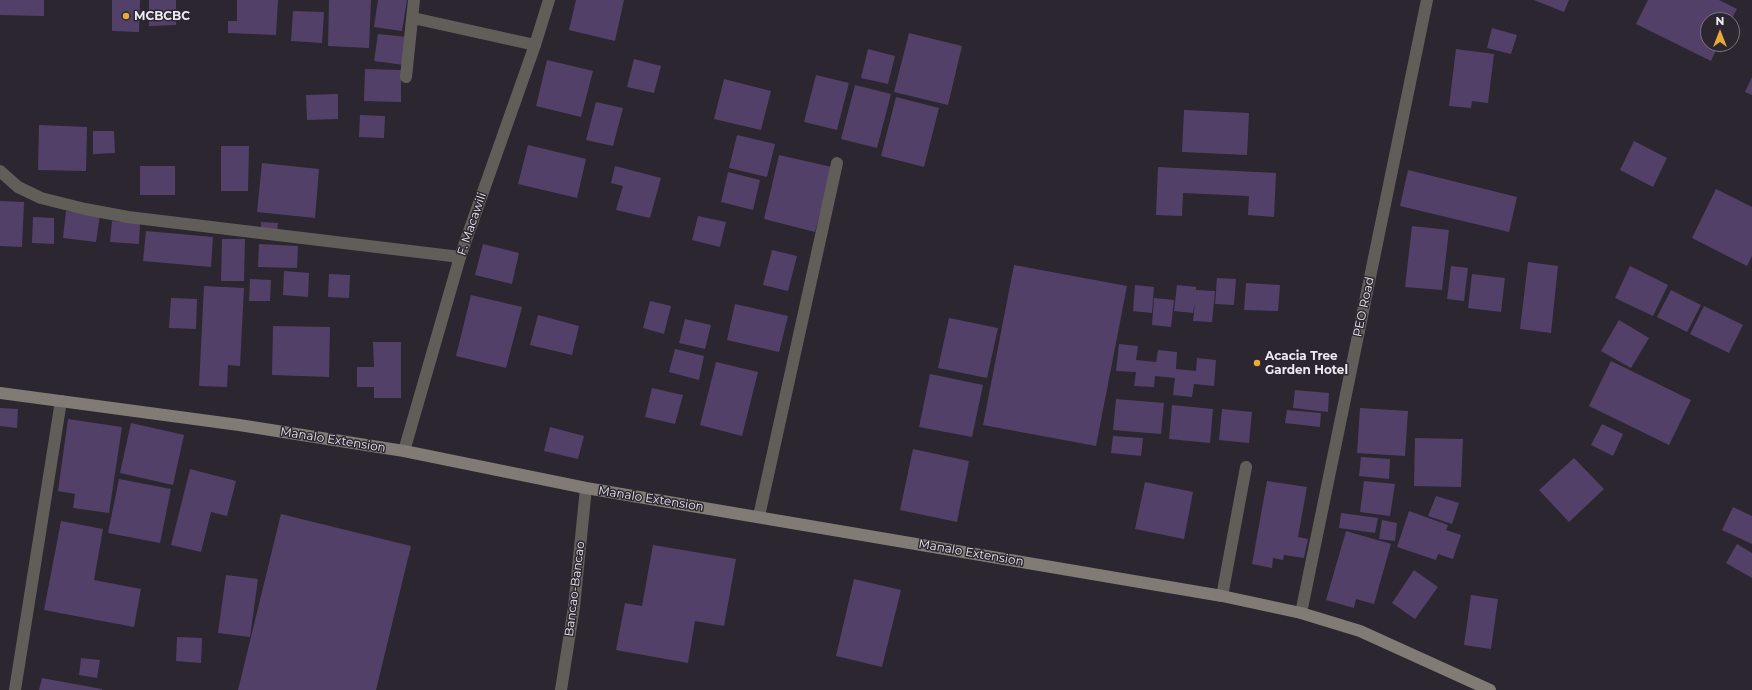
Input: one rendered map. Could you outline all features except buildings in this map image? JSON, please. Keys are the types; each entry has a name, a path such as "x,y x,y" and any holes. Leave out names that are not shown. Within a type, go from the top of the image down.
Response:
{"street":[{"path":"406,78 414,0"},
{"name":"PEO Road","path":"1301,613 1427,0"},
{"name":"F. Macawili","path":"404,451 460,257 535,45 545,1"},
{"path":"413,18 535,45"},
{"path":"759,516 837,163"},
{"path":"0,171 18,186 41,198 85,209 128,216 460,257"},
{"name":"Manalo Extension","path":"0,393 239,425 404,451 586,488 759,516 1222,596 1301,613 1360,631 1490,690"},
{"path":"14,690 62,401"},
{"path":"1222,596 1246,467"},
{"name":"Bancao-Bancao","path":"561,690 574,607 586,488"}],"place":[{"name":"MCBCBC","path":"126,16"},
{"name":"Acacia Tree Garden Hotel","path":"1257,363"}]}
